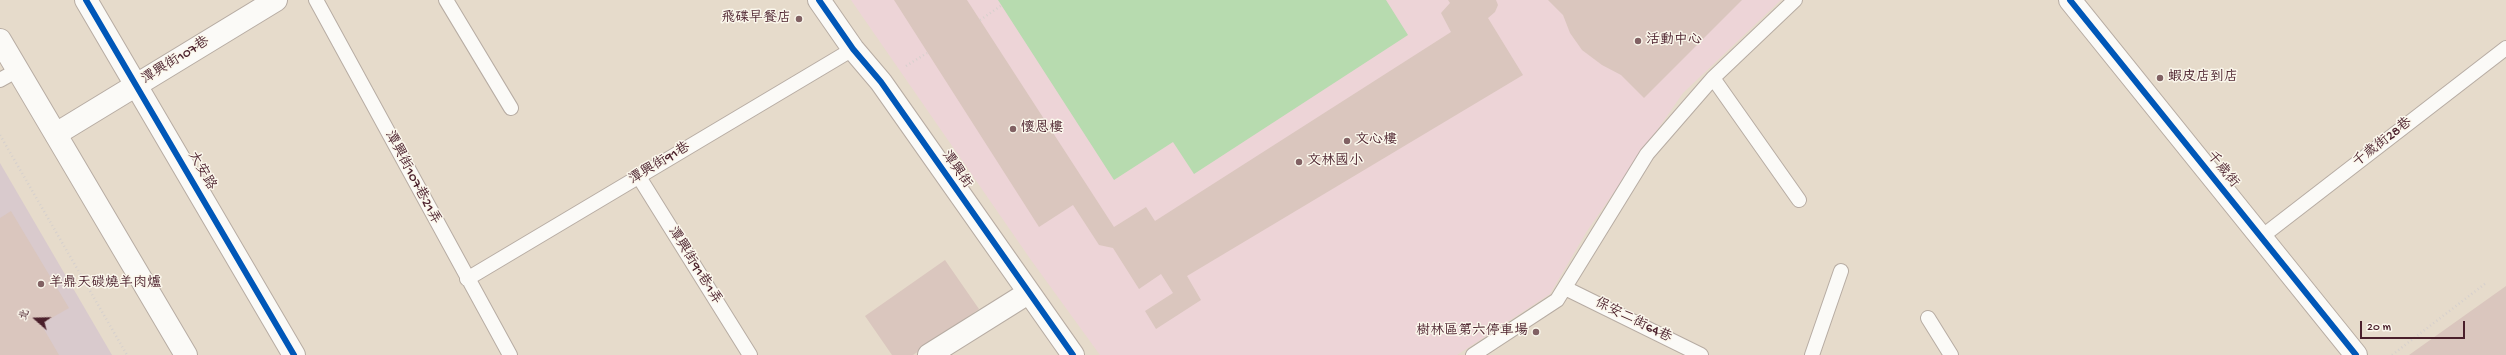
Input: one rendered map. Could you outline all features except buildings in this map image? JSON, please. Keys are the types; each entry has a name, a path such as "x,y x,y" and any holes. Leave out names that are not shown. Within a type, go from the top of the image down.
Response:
{"street":[{"name":"大安路","path":"86,0 294,355"},
{"name":"潭興街107巷","path":"56,134 276,0"},
{"name":"潭興街","path":"819,0 853,50 881,82 1073,355"},
{"name":"千歲街","path":"2070,0 2260,238 2356,355"},
{"path":"0,40 9,75 56,134 186,355"},
{"path":"929,355 1028,293"}],"lane":[{"name":"潭興街107巷21弄","path":"316,0 467,279 510,355"},
{"path":"446,0 511,108"},
{"path":"1473,355 1557,300 1647,154 1712,78 1795,0"},
{"name":"千歲街28巷","path":"2260,238 2506,48"},
{"name":"潭興街91巷","path":"467,279 853,50"},
{"path":"1712,78 1799,200"},
{"name":"潭興街91巷1弄","path":"638,177 750,355"},
{"path":"1812,355 1841,271"},
{"name":"保安二街64巷","path":"1565,288 1701,355"},
{"path":"1928,318 1951,355"}],"path":[{"path":"980,20 1002,5"},
{"path":"0,135 128,355"},
{"path":"2392,355 2486,283"}],"shaded area":[{"name":"文林國小","path":"851,0 1781,0 1683,93 1587,231 1550,294 1457,355 1100,355 1031,260"},
{"path":"0,163 112,355 0,355"}],"green space":[{"path":"998,0 1386,0 1408,35 1194,174 1173,142 1114,180"}],"cycle path":[{"path":"86,0 294,355"},
{"path":"819,0 853,49 881,82 1073,355"},
{"path":"2070,0 2356,355"}],"place":[{"name":"飛碟早餐店","path":"799,19"},
{"name":"活動中心","path":"1638,41"},
{"name":"蝦皮店到店","path":"2160,78"},
{"name":"懷恩樓","path":"1013,129"},
{"name":"文心樓","path":"1347,141"},
{"name":"文林國小","path":"1299,162"},
{"name":"羊鼎天碳燒羊肉爐","path":"41,284"},
{"name":"樹林區第六停車場","path":"1536,332"}]}
